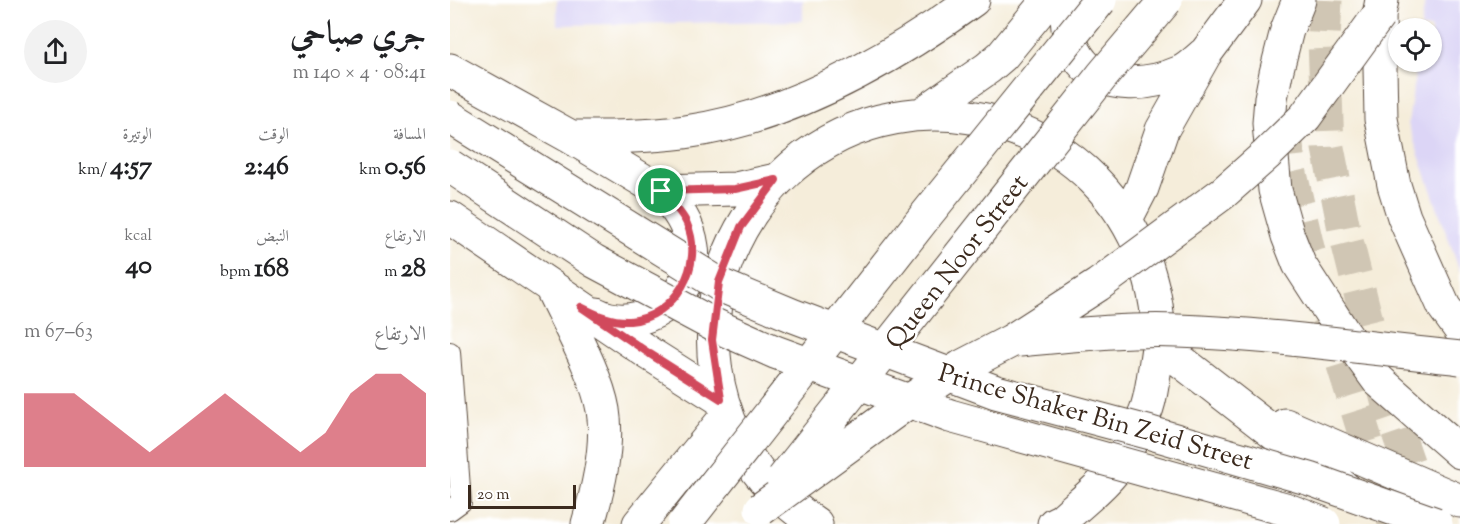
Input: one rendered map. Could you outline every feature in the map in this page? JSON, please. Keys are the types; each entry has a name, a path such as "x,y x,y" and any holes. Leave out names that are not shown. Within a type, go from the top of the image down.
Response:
{"main road":[{"path":"571,137 685,132 775,110 818,91 887,55 939,24 973,0"},
{"path":"922,114 995,62 1048,0"},
{"path":"1067,0 1071,40 1082,62 1098,75 1123,83 1152,81 1181,72 1205,54"},
{"name":"Queen Noor Street","path":"684,524 1100,0"},
{"name":"Queen Noor Street","path":"755,517 1102,76 1166,0"},
{"path":"1126,219 1142,188 1162,130 1205,54 1245,0"},
{"path":"1299,0 1287,30 1275,73 1269,123 1275,190 1288,236 1299,264 1343,332 1378,380 1460,452"},
{"path":"755,517 915,397 961,367 1011,341 1098,285 1222,193 1305,117 1381,8"},
{"path":"1381,8 1382,119 1394,185 1404,217 1454,315"},
{"path":"450,70 571,137 661,191 687,224 693,250 689,275 676,297 655,314 630,321 604,318 581,307"},
{"path":"816,524 791,506 764,480 743,449 724,408 712,340 719,282 741,227 776,180 807,153 843,133 881,120 922,114 970,116 1017,128 1060,150 1097,181 1126,219 1145,258 1156,300 1159,344 1146,412 1113,472 1062,520 1053,524"},
{"name":"Prince Shaker Bin Zeid Street","path":"450,117 722,286 794,316 996,392 1151,433 1310,479 1436,524"},
{"name":"Prince Shaker Bin Zeid Street","path":"450,166 594,261 712,324 775,352 950,416 1285,509 1324,524"},
{"path":"661,191 735,189 776,180"},
{"path":"450,218 650,354 724,408"},
{"path":"551,287 594,380 603,411 603,458 588,524"},
{"path":"1011,341 1103,331 1177,331 1460,358"},
{"path":"1159,344 1391,524"},
{"path":"1237,404 1409,481 1460,501"},
{"path":"639,524 724,408"}],"lane":[{"path":"450,352 461,502 450,510"}],"shaded area":[{"path":"557,0 803,0 803,21 557,25"},
{"path":"1425,0 1460,0 1460,272 1408,124 1416,72 1442,72 1442,18 1422,18"}],"tunnel":[{"path":"1326,0 1324,40 1328,148 1344,229 1387,401 1421,500"},
{"path":"1285,124 1289,165 1312,265"},
{"path":"1328,317 1383,494 1395,524"}],"route":[{"path":"776,180 741,227 719,282 712,340 721,399 581,307 604,318 630,321 655,314 676,297 689,275 693,250 687,224 661,191 694,192 735,189 776,180"}]}
